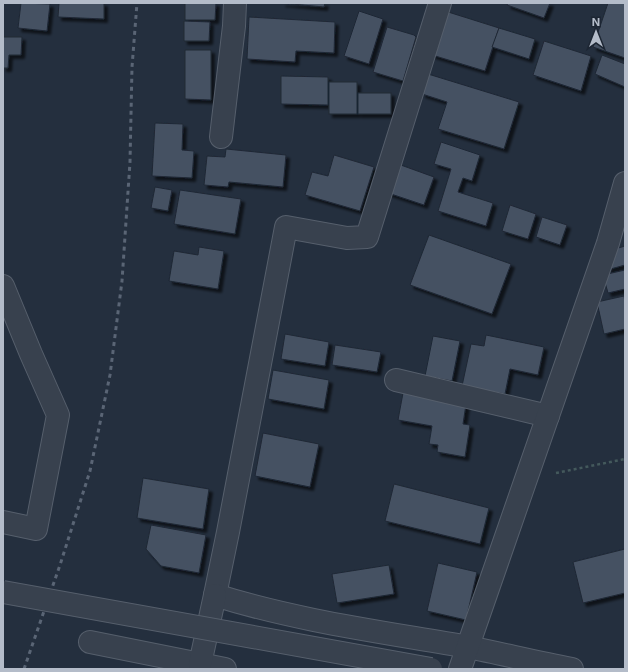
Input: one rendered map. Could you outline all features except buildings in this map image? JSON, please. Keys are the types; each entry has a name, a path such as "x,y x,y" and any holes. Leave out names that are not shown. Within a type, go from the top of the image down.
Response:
{"street":[{"path":"221,137 234,26 234,3"},
{"path":"200,664 230,524 286,227 347,238 367,237 440,3"},
{"path":"460,669 608,243 622,209 625,183"},
{"path":"3,286 58,414 36,529 3,522"},
{"path":"396,380 548,416"},
{"path":"3,592 431,669"},
{"path":"214,595 348,627 468,647 572,669"},
{"path":"90,642 226,669"}],"path":[{"path":"526,479 625,459"}],"railway":[{"path":"24,669 60,565 90,471 110,375 122,281 130,162 132,67 137,3"}]}
